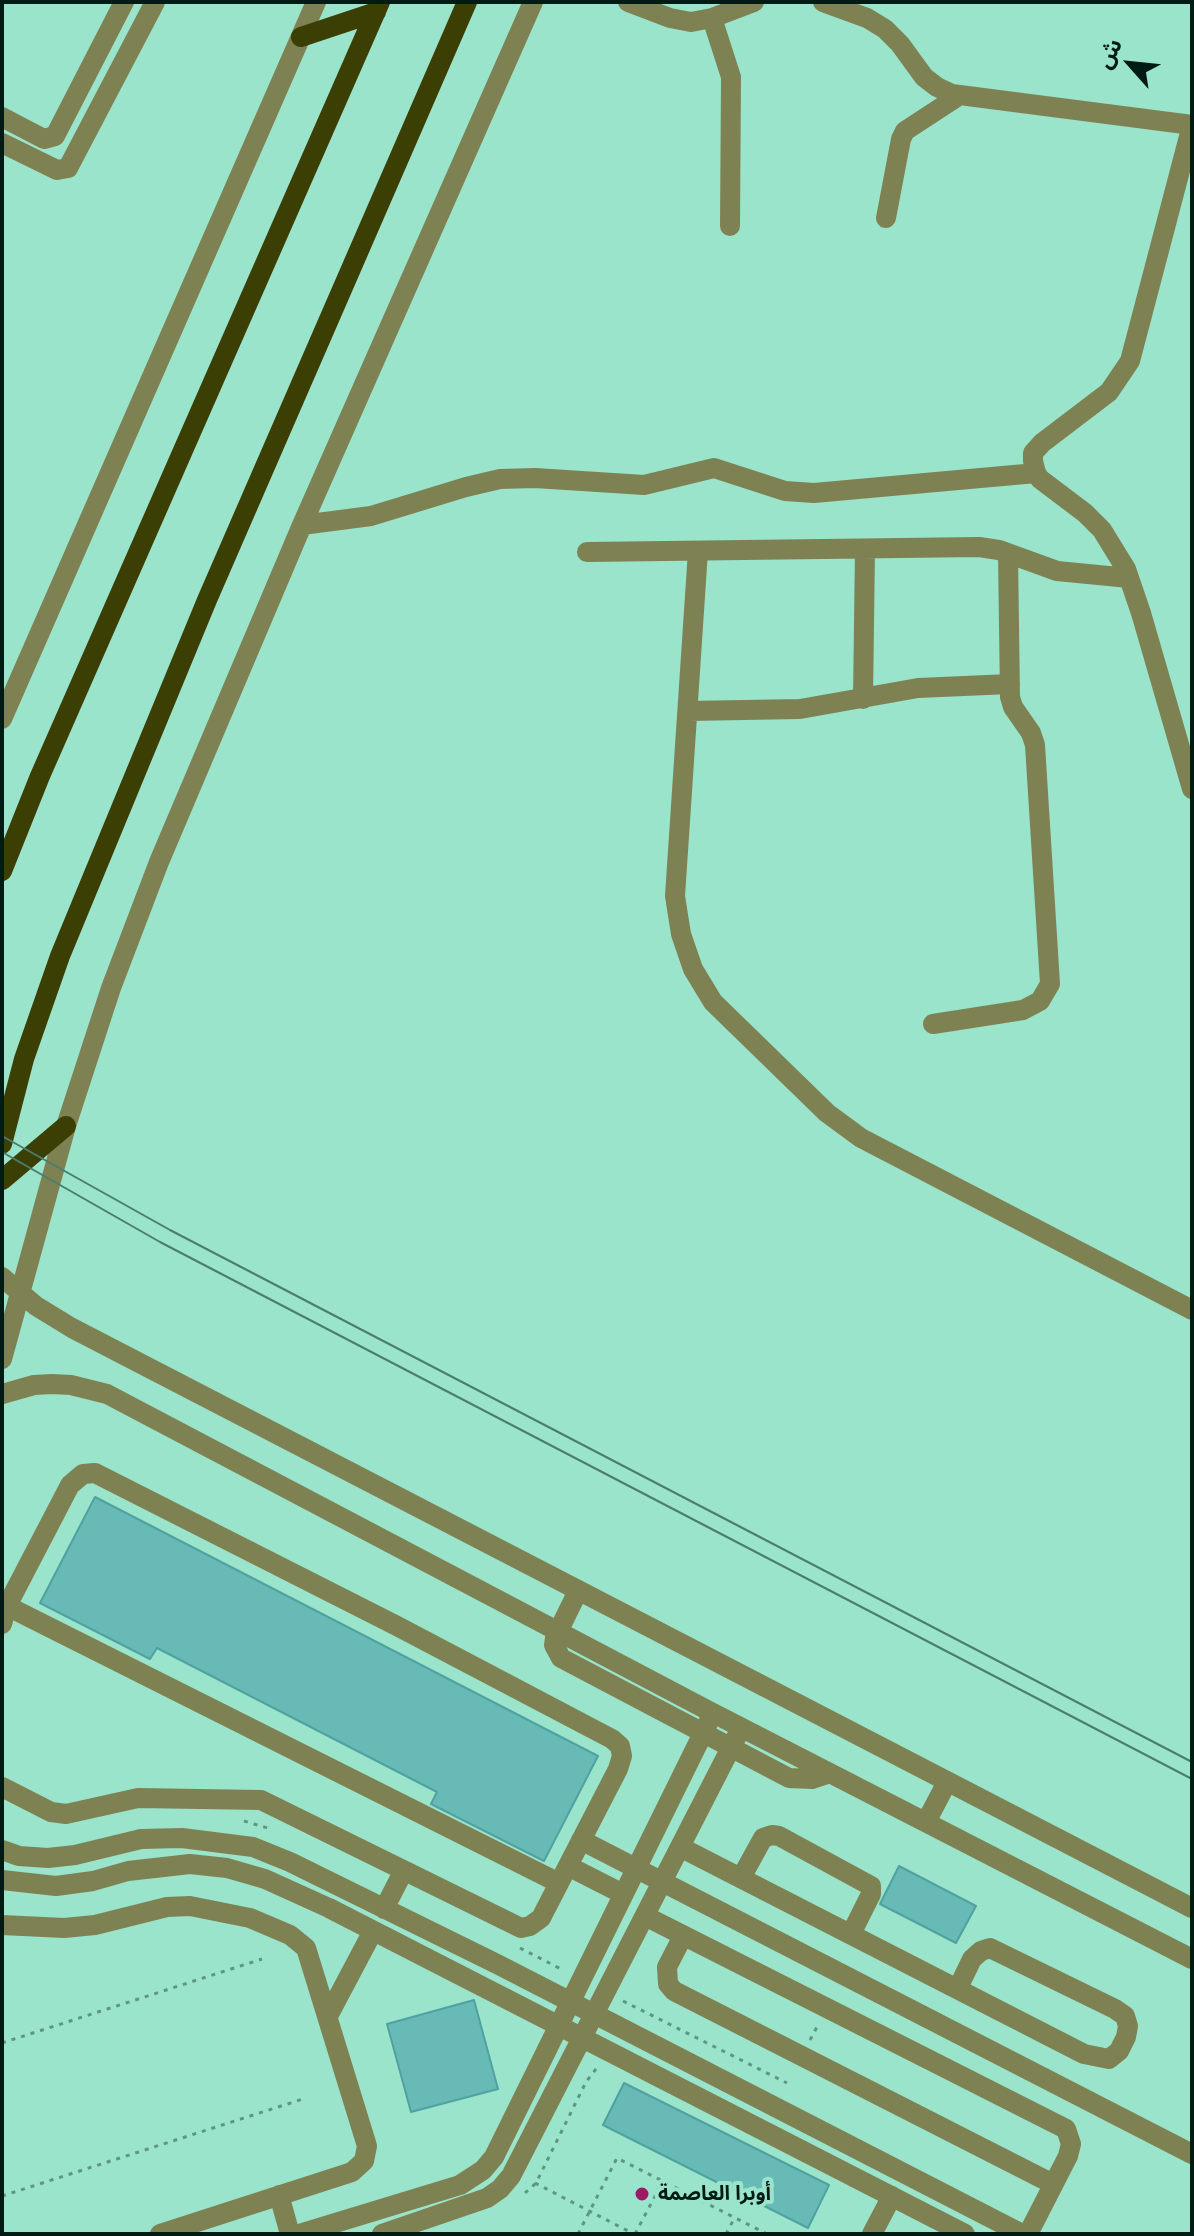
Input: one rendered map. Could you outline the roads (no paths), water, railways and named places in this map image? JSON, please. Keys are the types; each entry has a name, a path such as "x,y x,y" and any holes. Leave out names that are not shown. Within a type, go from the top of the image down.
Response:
{"main road":[{"path":"2,1144 24,1059 60,956 207,600 467,2"},
{"path":"301,37 378,7"},
{"path":"2,871 46,762 378,7"},
{"path":"2,1180 66,1126"}],"street":[{"path":"2,117 44,139 55,136 124,2"},
{"path":"2,143 57,170 68,168 155,2"},
{"path":"2,719 316,2"},
{"path":"2,1359 66,1126 111,988 159,862 302,525 533,2"},
{"path":"628,2 681,21 712,18 754,2"},
{"path":"823,2 867,18 885,29 930,82 944,91 1192,125 1130,361 1109,392 1037,448 1033,461 1036,473 1102,530 1129,578 1192,789"},
{"path":"712,18 731,77 730,226"},
{"path":"886,218 905,131 960,95"},
{"path":"302,525 371,516 500,479 644,485 714,468 785,491 814,493 1036,473"},
{"path":"587,552 979,547 1008,553 1057,571 1129,578"},
{"path":"863,699 865,549"},
{"path":"698,551 675,896 681,934 693,969 713,1002 827,1113 861,1138 1192,1310"},
{"path":"933,1024 1023,1010 1040,1001 1050,984 1035,745 1031,733 1013,707 1010,684 1008,553"},
{"path":"2,704 19,678"},
{"path":"688,711 800,709 918,688 1010,684"},
{"path":"2,1277 72,1328 1192,1908"},
{"path":"2,1394 34,1385 52,1384 71,1385 107,1394 741,1728 1192,1959"},
{"path":"2,1787 51,1812 66,1814 138,1798 261,1800 521,1928 541,1918 564,1874 581,1840 618,1769 622,1756 620,1746 612,1739 95,1473 83,1474 70,1485 5,1615 564,1874 623,1894"},
{"path":"578,1591 554,1645 561,1658 789,1778 804,1780 830,1773"},
{"path":"299,2234 460,2185 494,2157 713,1713"},
{"path":"382,2234 487,2198 500,2189 514,2172 741,1728"},
{"path":"926,1822 947,1782"},
{"path":"741,1878 763,1838 779,1836 871,1886 871,1894 851,1934"},
{"path":"2,1850 35,1857 75,1855 141,1839 182,1838 253,1847 290,1862 570,2002 1025,2234 1071,2144 1066,2129 645,1916"},
{"path":"581,1840 1192,2154"},
{"path":"680,1847 1084,2054 1109,2059 1119,2051 1126,2037 1128,2026 1125,2016 1115,2009 990,1948 972,1959 958,1988"},
{"path":"35,1857 36,1885"},
{"path":"2,1880 36,1885 68,1885 128,1871 190,1864 227,1868 265,1879 373,1931 965,2234"},
{"path":"384,1909 403,1872"},
{"path":"2,1925 79,1926 167,1907 190,1906 250,1918 290,1935 306,1948 368,2153 360,2167 352,2172 160,2234"},
{"path":"328,2016 373,1931"},
{"path":"683,1936 667,1967 668,1984 674,1991 1053,2184"},
{"path":"279,2195 290,2234"},
{"path":"872,2234 892,2196"}],"tram line":[{"path":"2,1136 170,1230 1192,1762"},
{"path":"2,1152 160,1242 1192,1779"}],"place":[{"name":"أوبرا العاصمة","path":"642,2194"}]}
